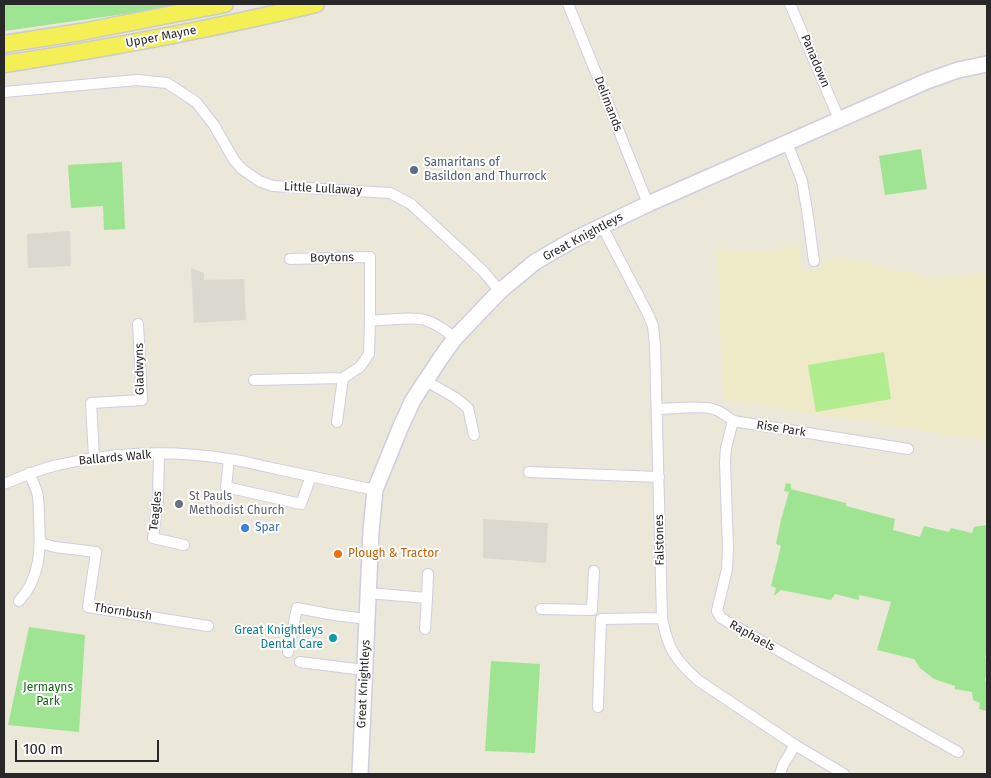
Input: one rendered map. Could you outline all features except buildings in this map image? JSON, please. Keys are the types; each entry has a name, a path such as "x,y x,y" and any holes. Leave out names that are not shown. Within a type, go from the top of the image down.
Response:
{"main road":[{"name":"Upper Mayne","path":"4,44 81,32 225,4"},
{"name":"Upper Mayne","path":"4,64 183,34 316,4"}],"street":[{"name":"Delimands","path":"568,4 648,204"},
{"name":"Panadown","path":"790,4 839,119"},
{"name":"Great Knightleys","path":"360,774 374,490 414,400 455,338 500,291 535,262 571,241 648,204 928,81 958,70 987,64"},
{"name":"Little Lullaway","path":"4,92 137,80 167,83 196,102 214,125 234,160 242,169 259,181 273,186 390,193 411,204 483,270 500,291"},
{"path":"787,143 802,181 808,210 814,261"},
{"name":"Falstones","path":"602,226 653,326 662,618 673,654 684,668 699,681 844,774"},
{"name":"Boytons","path":"290,259 370,257 369,354 360,367 343,378"},
{"path":"370,321 424,320 439,326 455,338"},
{"name":"Gladwyns","path":"94,458 91,403 142,400 138,324"},
{"path":"254,380 343,378 337,422"},
{"path":"426,381 454,397 468,408 474,435"},
{"name":"Rise Park","path":"657,409 713,409 726,415 733,421 908,449"},
{"name":"Raphaels","path":"733,421 724,462 728,549 727,569 717,611 721,618 958,752"},
{"name":"Ballards Walk","path":"4,484 56,465 127,454 159,454 201,455 229,459 374,490"},
{"name":"Teagles","path":"159,454 158,500 153,538 184,545"},
{"path":"229,459 226,487 301,504 311,476"},
{"path":"529,472 659,477"},
{"path":"19,601 31,585 38,563 40,543 37,493 29,474"},
{"name":"Thornbush","path":"40,543 55,547 96,552 88,607 208,626"},
{"path":"592,610 594,571"},
{"path":"425,629 428,574"},
{"path":"368,593 427,598"},
{"path":"288,652 297,608 334,615 367,618"},
{"path":"542,609 592,610 602,619 662,618"},
{"path":"598,707 602,619"},
{"path":"300,662 364,670"},
{"path":"780,774 783,765 796,744"}],"shaded area":[{"path":"70,231 71,266 28,268 27,234"},
{"path":"798,245 802,272 823,269 822,261 839,258 851,259 936,279 987,272 987,441 723,399 717,247 755,253"},
{"path":"191,268 204,273 204,280 244,279 246,320 194,323"},
{"path":"483,519 548,523 546,563 483,558"}],"green space":[{"path":"4,4 195,4 4,31"},
{"path":"921,149 927,189 885,195 879,156"},
{"path":"122,162 125,229 104,230 103,206 71,208 68,165"},
{"path":"884,352 891,399 816,412 808,365"},
{"path":"786,483 791,484 791,489 846,503 846,506 895,519 893,530 920,537 924,526 949,532 951,528 972,533 974,527 987,525 987,650 985,658 987,659 987,671 985,680 987,685 987,711 979,709 980,703 973,700 972,692 955,689 955,686 934,679 920,668 914,659 877,650 891,602 859,595 859,600 835,594 831,600 781,590 774,596 776,588 771,586 781,546 776,544 789,492 784,491"},
{"name":"Jermayns Park","path":"29,627 85,635 79,732 8,725"},
{"path":"491,661 540,664 535,753 485,751"}],"place":[{"name":"Samaritans of Basildon and Thurrock","path":"414,170"},
{"name":"St Pauls Methodist Church","path":"179,504"},
{"name":"Spar","path":"245,528"},
{"name":"Plough & Tractor","path":"338,554"},
{"name":"Great Knightleys Dental Care","path":"333,638"}]}
